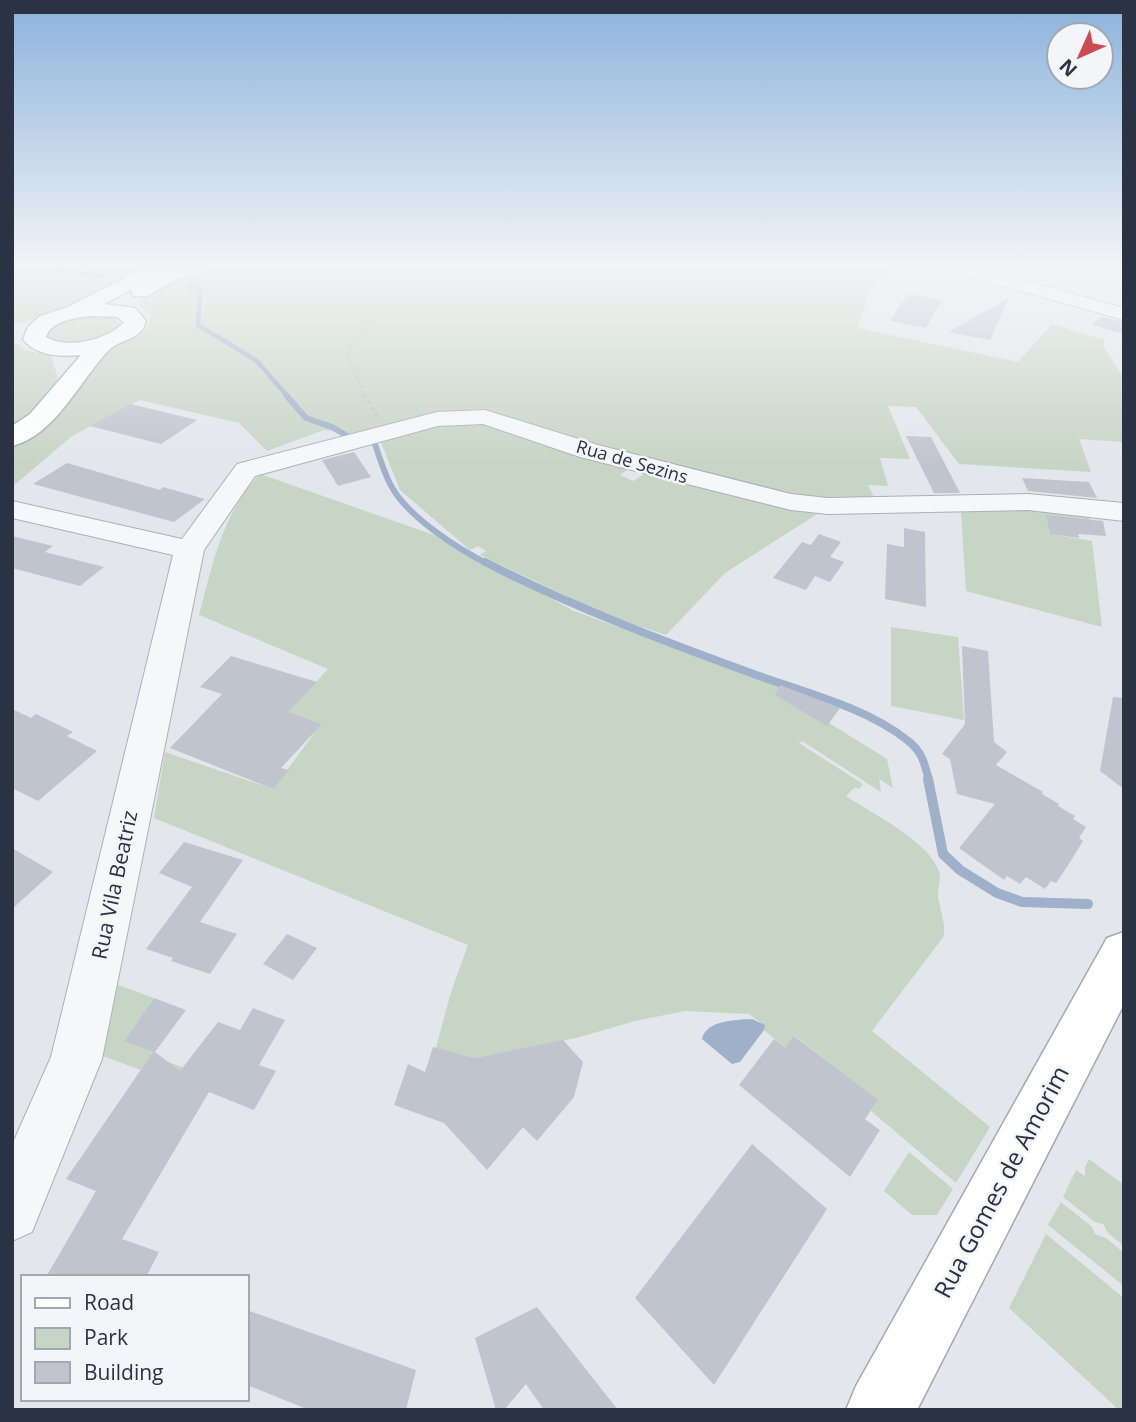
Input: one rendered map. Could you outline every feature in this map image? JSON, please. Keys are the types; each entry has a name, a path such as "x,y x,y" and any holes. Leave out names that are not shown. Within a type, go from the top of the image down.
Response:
{"main road":[{"path":"36,332 34,339 48,346 73,377"},
{"path":"12,338 48,346 103,343 126,332"},
{"path":"12,438 39,419 103,343"},
{"name":"Rua Gomes de Amorim","path":"880,1410 1124,954"}],"street":[{"name":"Rua de Sezins","path":"189,550 246,470 437,419 485,417 693,479 791,502 816,505 1028,502 1124,512"},
{"path":"12,509 189,550"},
{"name":"Rua Vila Beatriz","path":"12,1212 76,1059 189,550"}],"path":[{"path":"361,332 347,354 360,389 379,419 392,429"}],"green space":[{"path":"49,332 112,332 97,340 75,343 65,343 48,336"},
{"path":"143,332 878,332 1018,362 1045,332 1079,332 1104,340 1104,347 1124,379 1124,442 1079,439 1091,472 959,464 916,407 888,406 910,459 880,458 888,486 868,485 876,501 789,496 627,455 481,409 442,413 377,427 358,434 324,430 267,451 239,423 140,400 72,436 12,487 12,444 58,417 104,350 136,338"},
{"path":"12,341 25,350 51,356 58,378 32,417 12,430"},
{"path":"454,423 485,423 630,468 620,475 633,481 646,473 817,514 725,573 666,635 611,617 480,555 486,551 478,546 470,550 400,490 380,440"},
{"path":"260,474 434,535 486,567 506,574 574,611 804,694 797,701 827,725 829,723 887,759 893,788 879,779 881,792 802,741 799,743 863,784 859,789 855,787 846,796 911,838 933,860 939,871 938,898 944,936 872,1031 990,1127 956,1183 871,1111 877,1100 795,1036 785,1048 764,1030 764,1025 749,1014 685,1011 635,1021 576,1038 475,1058 436,1048 451,992 468,945 154,818 165,752 273,789 321,724 288,712 328,669 199,615 220,540 237,505"},
{"path":"1041,509 1087,513 1091,526 1048,521 1050,534 1092,541 1102,627 966,591 961,512"},
{"path":"891,627 958,637 964,720 891,706"},
{"path":"118,985 154,998 124,1041 184,1068 176,1083 100,1055"},
{"path":"909,1152 953,1189 937,1215 912,1215 884,1191"},
{"path":"1089,1159 1124,1185 1124,1246 1108,1233 1103,1224 1095,1222 1063,1197 1076,1170 1085,1176"},
{"path":"1061,1202 1092,1227 1095,1234 1106,1238 1124,1253 1124,1286 1048,1225"},
{"path":"1046,1234 1124,1298 1124,1410 1119,1410 1009,1308"}],"water":[{"path":"752,1019 765,1025 764,1030 740,1062 732,1064 702,1039 709,1028 715,1025"}],"building":[{"path":"951,332 993,332 990,340"},
{"path":"131,404 197,420 161,444 90,426"},
{"path":"906,436 931,437 960,493 934,493"},
{"path":"354,452 371,477 338,486 322,460"},
{"path":"67,463 160,490 163,487 205,499 174,522 33,484"},
{"path":"1022,478 1089,482 1097,498 1028,491"},
{"path":"1046,515 1103,521 1106,536 1078,534 1079,538 1050,534"},
{"path":"904,528 925,532 926,607 885,599 887,544 904,547"},
{"path":"819,534 841,542 830,557 844,562 830,582 815,576 806,590 773,578 802,542 811,545"},
{"path":"12,536 53,546 45,552 104,567 80,586 12,568"},
{"path":"962,646 988,651 994,742 1007,752 996,765 1043,792 1042,794 1075,816 1073,819 1086,827 1079,838 1083,841 1067,867 1056,883 1051,881 1045,889 1026,877 1020,884 1007,876 1004,880 959,848 995,804 957,794 950,759 942,754 965,724"},
{"path":"231,656 317,682 288,712 322,724 281,768 289,770 273,789 170,748 222,694 200,687"},
{"path":"780,685 840,708 827,726 775,695"},
{"path":"1113,697 1124,698 1124,789 1100,771"},
{"path":"12,709 31,718 36,714 73,732 67,736 97,751 38,801 12,788"},
{"path":"184,842 243,860 200,922 237,934 210,974 146,949 192,887 159,873"},
{"path":"12,848 53,872 12,909"},
{"path":"287,934 317,948 293,980 263,964"},
{"path":"154,998 186,1010 155,1052 180,1071 218,1022 240,1030 253,1008 285,1020 259,1065 276,1071 254,1110 209,1092 122,1239 159,1252 147,1275 47,1275 96,1191 66,1179 153,1052 124,1041"},
{"path":"794,1036 878,1100 865,1119 880,1130 850,1177 739,1085 774,1039 785,1048"},
{"path":"563,1040 583,1062 574,1097 537,1141 523,1127 487,1170 444,1123 394,1105 408,1064 425,1072 433,1047 475,1058"},
{"path":"752,1144 827,1209 714,1385 635,1298"},
{"path":"537,1307 618,1410 544,1410 526,1384 504,1410 496,1410 475,1338"},
{"path":"248,1310 416,1370 406,1410 309,1410 248,1385"}],"waterway":[{"path":"210,332 257,361 288,397"},
{"path":"286,395 306,418 332,427 349,437"},
{"path":"374,442 390,484 411,511 449,541 488,564"},
{"path":"485,562 616,622 872,718 891,728 916,749 924,763 929,781"},
{"path":"928,779 943,854 960,870 997,893 1022,902 1088,904"}]}
